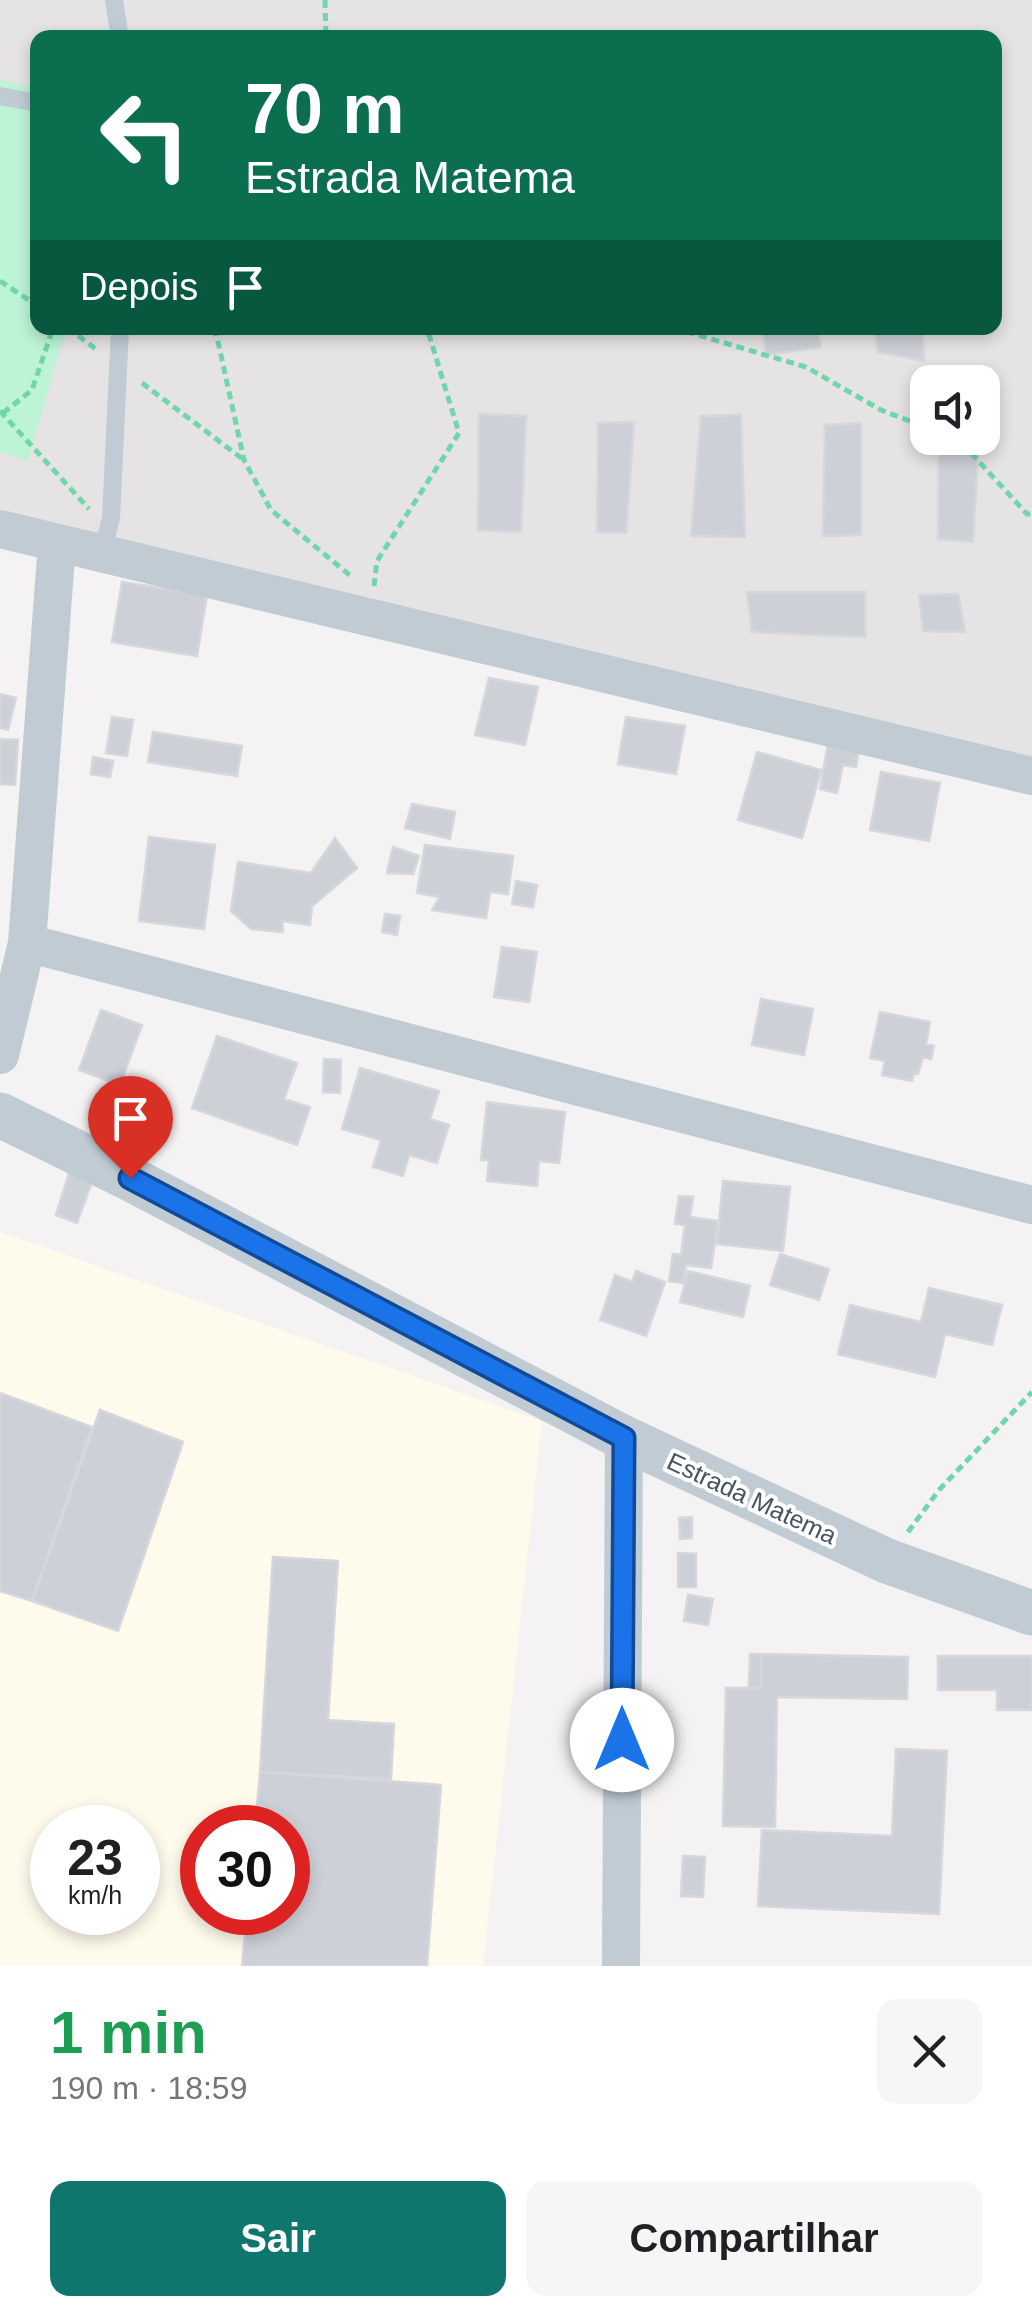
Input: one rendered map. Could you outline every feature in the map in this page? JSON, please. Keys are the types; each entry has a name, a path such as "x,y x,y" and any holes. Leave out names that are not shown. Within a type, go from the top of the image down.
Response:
{"street":[{"path":"0,530 57,543 106,541 1032,776"},
{"path":"0,1055 27,943 57,543"},
{"path":"27,943 1032,1206"},
{"name":"Estrada Matema","path":"0,1115 130,1178 624,1438 886,1561 1032,1613"},
{"path":"621,1966 624,1438"}],"lane":[{"path":"114,0 119,30"},
{"path":"0,96 30,102"},
{"path":"106,541 120,335"}],"path":[{"path":"325,0 326,30"},
{"path":"0,281 30,301"},
{"path":"52,335 32,390 1,413 55,474 106,541"},
{"path":"78,335 244,460"},
{"path":"217,335 244,460 271,510 373,595 377,561 459,432 430,335"},
{"path":"698,335 806,367 881,410 910,421"},
{"path":"973,455 1027,514 1032,514"},
{"path":"886,1561 939,1490 1032,1392"}],"shaded area":[{"path":"0,0 1032,0 1032,760 0,512"},
{"path":"0,1232 542,1421 483,1966 0,1966"}],"green space":[{"path":"0,79 30,87 30,335 64,335 28,460 0,452"}],"building":[{"path":"764,335 818,335 821,347 766,355"},
{"path":"876,335 922,335 924,361 878,352"},
{"path":"479,414 526,416 521,532 478,530"},
{"path":"741,415 745,537 691,536 701,416"},
{"path":"634,422 626,533 597,532 598,423"},
{"path":"861,423 861,535 823,536 825,425"},
{"path":"939,455 978,455 973,542 938,539"},
{"path":"122,582 207,595 197,656 112,642"},
{"path":"747,592 865,592 865,637 752,632"},
{"path":"958,594 965,632 923,631 919,595"},
{"path":"489,678 538,687 525,745 475,735"},
{"path":"0,694 16,698 8,730 0,728"},
{"path":"112,717 133,720 127,756 106,753"},
{"path":"626,717 685,726 676,774 618,764"},
{"path":"153,732 242,746 237,776 148,762"},
{"path":"0,739 18,740 15,785 0,784"},
{"path":"828,744 859,750 856,767 843,765 837,793 820,789"},
{"path":"757,752 821,770 802,838 738,820"},
{"path":"93,757 113,761 110,777 91,774"},
{"path":"881,772 940,783 929,841 870,830"},
{"path":"412,804 455,812 450,839 405,828"},
{"path":"149,837 215,845 204,929 139,921"},
{"path":"335,838 357,868 312,906 310,925 282,921 283,932 251,929 231,911 238,862 311,873"},
{"path":"425,845 513,856 508,894 490,892 486,918 432,910 440,897 417,893"},
{"path":"393,847 419,856 413,874 387,873"},
{"path":"516,881 537,885 533,907 512,904"},
{"path":"385,914 400,916 397,935 382,932"},
{"path":"502,947 537,952 529,1002 494,997"},
{"path":"761,999 813,1009 804,1055 752,1045"},
{"path":"101,1010 142,1025 120,1085 79,1070"},
{"path":"880,1012 930,1022 926,1044 934,1046 931,1059 923,1057 912,1081 882,1075 885,1061 870,1058"},
{"path":"217,1036 297,1063 284,1099 310,1107 297,1145 192,1108"},
{"path":"324,1059 341,1060 340,1093 323,1092"},
{"path":"360,1068 439,1091 430,1119 449,1125 437,1163 409,1155 403,1176 373,1167 381,1140 342,1129"},
{"path":"487,1102 565,1112 559,1163 539,1161 537,1186 487,1181 489,1160 481,1160"},
{"path":"69,1173 94,1176 77,1223 56,1215"},
{"path":"723,1181 790,1187 783,1251 717,1244"},
{"path":"679,1196 693,1197 690,1217 718,1221 711,1268 686,1265 683,1283 669,1281 673,1254 681,1255 685,1225 675,1224"},
{"path":"780,1254 829,1269 819,1300 770,1285"},
{"path":"636,1271 665,1282 646,1336 600,1320 615,1275 632,1282"},
{"path":"688,1271 750,1286 743,1317 680,1302"},
{"path":"929,1288 1002,1305 992,1345 945,1334 935,1377 838,1354 850,1305 921,1322"},
{"path":"0,1393 92,1427 32,1601 0,1591"},
{"path":"100,1410 183,1442 118,1631 32,1601"},
{"path":"692,1517 692,1538 680,1539 679,1518"},
{"path":"678,1553 696,1554 696,1587 678,1587"},
{"path":"273,1557 338,1561 328,1720 394,1724 391,1779 260,1772"},
{"path":"688,1595 713,1599 708,1625 684,1621"},
{"path":"750,1654 761,1654 761,1688 749,1688"},
{"path":"761,1654 908,1657 907,1699 777,1697 775,1827 723,1826 726,1688 761,1688"},
{"path":"938,1656 1032,1656 1032,1710 997,1710 997,1690 938,1690"},
{"path":"896,1749 947,1751 939,1914 758,1906 762,1830 892,1836"},
{"path":"260,1772 441,1785 427,1966 242,1966 245,1935 310,1935 310,1805 257,1805"},
{"path":"683,1856 705,1857 703,1897 681,1896"}],"route":[{"path":"130,1178 624,1438 622,1740"}]}
